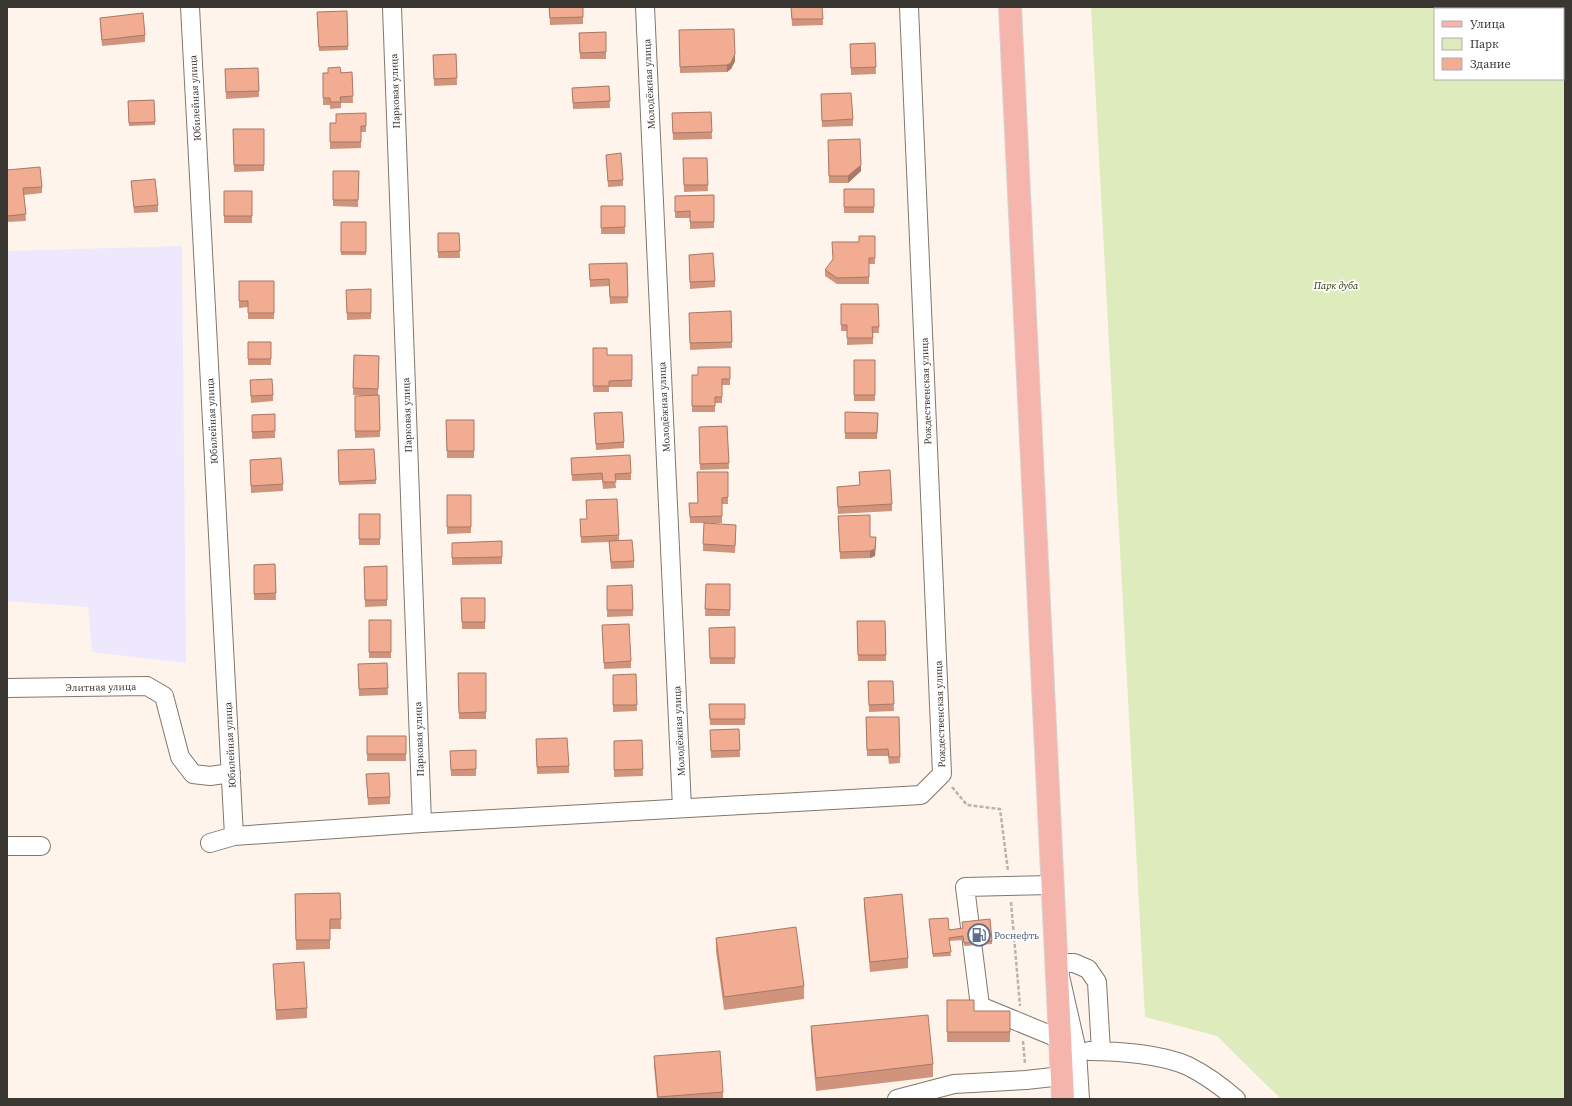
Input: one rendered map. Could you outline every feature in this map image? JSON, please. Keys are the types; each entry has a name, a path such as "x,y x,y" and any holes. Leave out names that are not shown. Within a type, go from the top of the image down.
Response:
{"main road":[{"path":"1010,7 1057,963 1069,1045 1062,1076 1063,1099"}],"street":[{"name":"Юбилейная улица","path":"190,7 234,836"},
{"name":"Парковая улица","path":"392,7 422,823"},
{"name":"Молодёжная улица","path":"645,7 682,808"},
{"name":"Рождественская улица","path":"910,7 942,774"},
{"name":"Элитная улица","path":"7,688 147,686 164,696 180,757 193,774 210,776 231,773"},
{"path":"210,843 234,836 422,823 921,795 942,774"},
{"path":"7,846 41,846"},
{"path":"1053,885 965,887 980,1006 1069,1045 1101,1051 1114,1051 1163,1059 1186,1066 1217,1083 1236,1099"},
{"path":"1057,963 1074,963 1088,969 1097,982 1101,1051"},
{"path":"1069,1045 1080,1099"},
{"path":"897,1099 1062,1076"}],"path":[{"path":"942,774 967,805 1000,809 1010,886 1026,1080"}],"shaded area":[{"path":"182,246 186,663 92,652 88,607 7,601 7,251"}],"green space":[{"name":"Парк дуба","path":"1091,7 1565,7 1565,1099 1281,1099 1217,1036 1145,1017"}],"building":[{"path":"549,7 583,7 583,17 550,18"},
{"path":"791,7 822,7 823,19 792,19"},
{"path":"347,11 348,46 319,47 317,12"},
{"path":"143,13 145,35 102,40 100,18"},
{"path":"734,29 735,54 731,63 727,65 680,67 679,30"},
{"path":"606,32 606,52 580,53 579,33"},
{"path":"875,43 876,67 851,68 850,44"},
{"path":"456,54 457,78 434,79 433,55"},
{"path":"340,67 341,73 352,72 353,96 340,97 341,102 330,102 330,98 323,98 323,73 328,73 328,68"},
{"path":"258,68 259,91 226,92 225,69"},
{"path":"609,86 610,101 573,103 572,88"},
{"path":"851,93 853,119 822,121 821,94"},
{"path":"154,100 155,122 129,123 128,101"},
{"path":"711,112 712,132 673,133 672,113"},
{"path":"366,113 366,126 361,126 361,142 330,142 330,123 336,123 336,114"},
{"path":"233,129 264,129 264,165 234,165"},
{"path":"860,139 861,165 848,176 829,176 828,140"},
{"path":"621,153 623,180 608,181 606,155"},
{"path":"683,158 707,158 708,185 684,185"},
{"path":"40,167 42,187 23,188 26,214 7,216 7,170"},
{"path":"333,171 359,171 358,200 333,200"},
{"path":"155,179 158,205 134,207 131,181"},
{"path":"844,189 874,189 874,207 844,207"},
{"path":"224,191 252,191 252,216 224,216"},
{"path":"714,195 714,222 690,222 690,211 675,212 675,196"},
{"path":"601,206 625,206 625,227 601,228"},
{"path":"341,222 366,222 366,252 341,252"},
{"path":"438,233 459,233 460,251 438,252"},
{"path":"859,236 875,236 875,258 869,258 869,277 837,278 825,270 833,259 832,242 859,242"},
{"path":"713,253 715,281 690,282 689,255"},
{"path":"627,263 628,297 610,297 609,279 590,280 589,264"},
{"path":"239,281 274,281 274,313 248,313 248,301 239,301"},
{"path":"371,289 371,313 347,313 346,290"},
{"path":"841,304 878,304 879,327 872,327 873,338 847,338 847,325 841,325"},
{"path":"731,311 732,342 690,343 689,313"},
{"path":"248,342 271,342 271,359 248,359"},
{"path":"593,348 607,348 607,355 632,355 632,380 609,381 609,386 593,386"},
{"path":"354,355 379,356 378,389 353,388"},
{"path":"854,360 875,360 875,395 854,395"},
{"path":"698,367 730,367 730,379 722,379 722,397 715,397 715,406 692,406 692,375 698,375"},
{"path":"272,379 273,395 251,396 250,380"},
{"path":"379,395 380,431 355,431 355,396"},
{"path":"622,412 624,442 596,444 594,413"},
{"path":"845,412 878,413 877,433 845,433"},
{"path":"275,414 275,431 252,432 252,415"},
{"path":"446,420 474,420 474,451 447,451"},
{"path":"727,426 729,463 700,464 699,427"},
{"path":"374,449 376,480 339,482 338,450"},
{"path":"630,455 631,473 615,474 616,482 603,482 602,473 572,475 571,458"},
{"path":"281,458 283,484 251,486 250,460"},
{"path":"890,470 892,504 838,507 837,487 860,485 859,472"},
{"path":"697,472 728,472 728,497 722,498 722,516 690,517 689,503 698,503"},
{"path":"447,495 471,495 471,527 447,527"},
{"path":"617,499 619,535 581,537 580,519 587,519 586,500"},
{"path":"359,514 380,514 380,539 359,539"},
{"path":"870,515 870,537 876,537 875,549 870,551 840,552 838,516"},
{"path":"704,523 736,525 735,546 703,544"},
{"path":"632,540 634,561 611,562 609,541"},
{"path":"502,541 502,557 452,558 452,543"},
{"path":"275,564 276,593 254,594 254,565"},
{"path":"387,566 387,600 365,600 364,567"},
{"path":"706,584 730,584 730,610 705,609"},
{"path":"632,585 633,610 607,610 607,586"},
{"path":"461,598 485,598 485,622 462,622"},
{"path":"369,620 391,620 391,652 369,652"},
{"path":"857,621 885,621 886,655 858,655"},
{"path":"629,624 631,661 604,663 602,625"},
{"path":"735,627 735,658 710,658 709,628"},
{"path":"387,663 388,688 359,689 358,664"},
{"path":"458,673 486,673 486,712 459,713"},
{"path":"636,674 637,705 613,705 613,675"},
{"path":"868,681 893,681 894,704 869,705"},
{"path":"709,704 745,704 745,719 710,719"},
{"path":"866,717 899,717 900,757 889,757 888,749 867,750"},
{"path":"739,729 740,750 711,751 710,730"},
{"path":"367,736 406,736 406,754 367,754"},
{"path":"567,738 569,766 537,767 536,739"},
{"path":"642,740 643,769 614,770 614,741"},
{"path":"476,750 476,769 451,770 450,751"},
{"path":"389,773 390,797 368,798 366,774"},
{"path":"340,893 341,919 330,919 330,940 296,940 295,894"},
{"path":"902,894 908,958 870,962 864,898"},
{"path":"948,918 949,930 963,928 962,922 990,919 992,941 964,943 963,936 949,938 951,952 933,954 929,919"},
{"path":"796,927 804,986 724,997 716,938"},
{"path":"304,962 307,1008 276,1010 273,964"},
{"path":"947,1000 974,1000 974,1011 1010,1011 1010,1032 947,1032"},
{"path":"928,1015 933,1064 816,1078 811,1026"},
{"path":"720,1051 723,1092 658,1097 654,1056"}],"place":[{"name":"Роснефть","path":"979,935"}]}
